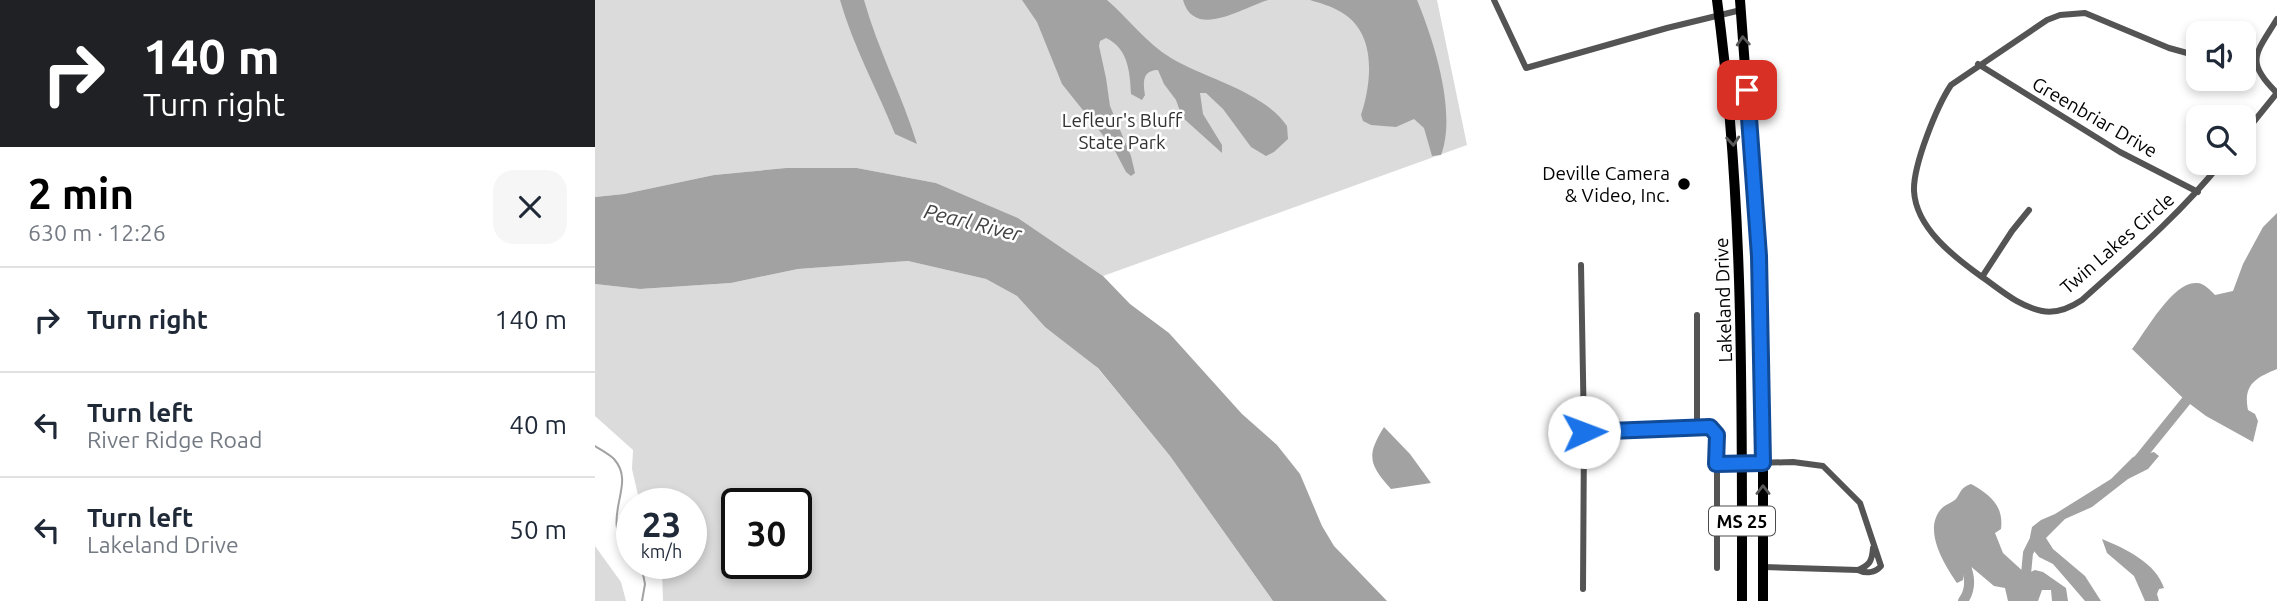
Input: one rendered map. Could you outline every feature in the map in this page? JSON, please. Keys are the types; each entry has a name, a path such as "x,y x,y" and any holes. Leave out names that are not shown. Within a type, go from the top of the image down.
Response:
{"highway":[{"name":"Lakeland Drive","path":"1717,0 1731,122 1740,258 1742,601"},
{"name":"Lakeland Drive","path":"1740,5 1759,256 1763,383 1763,601"}],"street":[{"path":"1494,0 1527,68 1719,16 1740,5"},
{"name":"Twin Lakes Circle","path":"2186,52 2169,48 2085,13 2073,13 2047,20 1978,64 1951,85 1940,100 1916,174 1914,191 1926,224 1963,265 2005,295 2026,306 2043,311 2058,311 2072,307 2158,232 2211,175"},
{"path":"2256,119 2277,93 2263,79 2256,65 2258,51 2277,19"},
{"name":"Greenbriar Drive","path":"1978,64 2120,152 2198,192"},
{"path":"1982,277 2029,210"},
{"path":"1581,265 1583,589"},
{"path":"1696,315 1697,429"},
{"path":"1584,432 1710,427 1717,435 1717,568"},
{"path":"1716,464 1793,462 1823,466 1860,503 1881,566 1873,572 1863,573 1858,570"},
{"path":"1763,567 1858,570 1868,566 1872,560 1874,546"}],"green space":[{"name":"Lefleur's Bluff State Park","path":"595,0 1437,0 1467,145 1103,276 1018,218 936,183 857,168 786,168 714,175 624,194 595,197"},
{"path":"908,261 986,279 1017,296 1045,327 1091,360 1170,456 1273,601 663,601 662,579 707,579 707,488 636,488 632,469 633,450 595,416 595,284 641,289 731,283 798,269"},
{"path":"595,546 616,575 616,579 621,582 626,601 595,601"}],"water":[{"path":"840,0 864,0 917,144 895,134 858,51"},
{"path":"1022,0 1107,0 1171,58 1264,104 1287,126 1288,139 1266,156 1251,147 1223,109 1206,93 1200,93 1203,114 1222,145 1222,153 1182,117 1176,100 1158,70 1146,75 1145,95 1142,100 1131,94 1123,54 1106,38 1100,41 1099,46 1110,106 1131,156 1135,173 1131,176 1114,149 1062,84 1037,22"},
{"path":"1183,0 1268,0 1233,14 1208,20 1197,18 1189,12"},
{"path":"1310,0 1417,0 1436,56 1445,98 1445,138 1441,155 1432,156 1424,128 1414,119 1396,127 1371,125 1363,121 1361,115 1368,88 1369,59 1361,32 1353,21 1341,12"},
{"name":"Pearl River","path":"786,168 857,168 936,183 1018,218 1103,276 1130,304 1169,333 1242,414 1277,445 1300,474 1322,526 1334,546 1387,601 1273,601 1170,456 1098,368 1045,327 1017,296 986,279 908,261 798,269 731,283 640,289 595,284 595,197 624,194 714,175"},
{"path":"2277,213 2277,369 2257,379 2247,394 2248,410 2255,414 2258,421 2253,442 2206,416 2186,401 2132,349 2152,320 2179,290 2197,283 2207,287 2215,295 2233,291 2243,264 2263,227"},
{"path":"1384,427 1410,454 1431,483 1391,489 1378,473 1373,460 1374,445"},
{"path":"2154,452 2159,456 2148,469 2128,479 2092,507 2065,519 2046,538 2053,549 2085,576 2101,601 2085,601 2053,564 2039,557 2034,551 2030,537 2032,527 2111,479 2133,457"},
{"path":"1971,484 1989,496 1998,507 2001,529 1995,533 2003,553 2026,574 2035,570 2043,572 2066,588 2068,601 2052,601 2051,590 2042,590 2038,601 2008,601 2005,588 1994,586 1969,565 1965,567 1963,580 1957,583 1937,546 1934,526 1936,516 1942,508"},
{"path":"2102,539 2130,552 2154,571 2164,588 2159,589 2157,594 2159,601 2145,601 2134,576 2107,553"}],"waterway":[{"path":"2135,464 2186,401"},
{"path":"595,446 614,459 620,470 621,488"},
{"path":"2014,581 2026,574 2028,553 2038,533"},
{"path":"1962,555 1969,584 1963,601"},
{"path":"642,601 644,579"}],"place":[{"name":"Deville Camera & Video, Inc.","path":"1684,184"}],"route":[{"path":"1584,432 1710,427 1717,435 1716,464 1763,463 1759,256 1747,90"}]}
